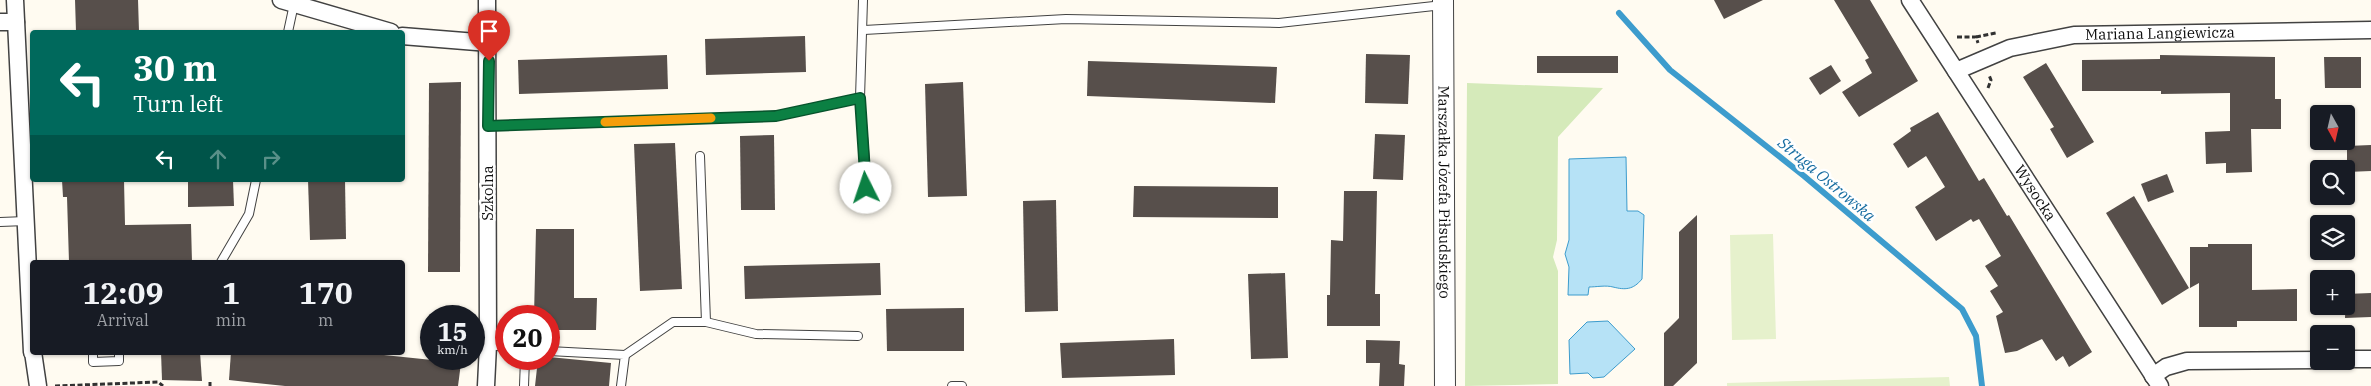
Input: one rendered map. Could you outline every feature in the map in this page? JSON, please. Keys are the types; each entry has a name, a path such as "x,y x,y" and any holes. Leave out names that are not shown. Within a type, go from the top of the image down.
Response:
{"street":[{"path":"15,0 8,22 30,281"},
{"name":"Szkolna","path":"486,386 488,345 489,42 487,0"},
{"name":"Wysocka","path":"1910,0 2156,381"},
{"path":"287,2 384,30"},
{"name":"Marszałka Józefa Piłsudskiego","path":"1443,3 1445,386"},
{"name":"Mariana Langiewicza","path":"1956,71 1992,55 2029,43 2074,34 2371,30"},
{"path":"405,36 489,42"},
{"path":"29,386 33,356"},
{"path":"33,356 38,386"},
{"path":"2355,360 2371,359"},
{"path":"2156,381 2166,367 2187,361 2310,360"}],"lane":[{"path":"863,0 864,30 860,98 866,188"},
{"path":"287,2 288,30"},
{"path":"864,30 1066,19 1279,23 1443,3"},
{"path":"488,126 776,116 860,98"},
{"path":"700,156 706,322"},
{"path":"222,260 249,214 256,182"},
{"path":"0,222 26,221"},
{"path":"560,352 625,355 673,322 706,322 756,334 858,336"},
{"path":"488,345 495,346"},
{"path":"92,355 93,362 119,361 119,355"},
{"path":"621,386 625,355"},
{"path":"524,386 525,370"},
{"path":"952,386 962,386"}],"path":[{"path":"1954,35 1962,38 1976,37 1980,48"},
{"path":"54,386 158,384 163,386"}],"green space":[{"path":"1467,83 1603,88 1558,137 1557,240 1553,257 1558,271 1558,384 1465,386"},
{"path":"1773,234 1776,339 1732,340 1730,235"},
{"path":"1949,377 1950,386 1727,386 1727,383"}],"water":[{"path":"1626,157 1627,211 1638,211 1644,215 1642,279 1629,288 1589,287 1588,295 1568,295 1569,267 1565,254 1569,240 1569,159"},
{"path":"1608,321 1635,349 1604,377 1593,378 1588,373 1570,374 1569,340 1587,322"}],"building":[{"path":"75,0 138,0 139,30 76,30"},
{"path":"1714,0 1763,0 1724,19"},
{"path":"1834,0 1870,0 1918,81 1859,117 1842,92 1872,73 1865,60 1869,58"},
{"path":"805,36 806,72 706,75 705,39"},
{"path":"1366,54 1410,55 1408,104 1365,103"},
{"path":"667,55 668,89 519,94 518,60"},
{"path":"2160,55 2275,57 2275,99 2281,99 2281,129 2251,129 2252,172 2226,173 2226,163 2206,164 2205,132 2230,131 2230,93 2161,94 2161,91 2082,91 2082,60 2160,59"},
{"path":"1537,56 1618,56 1618,73 1537,73"},
{"path":"2324,57 2361,57 2361,88 2325,88"},
{"path":"1088,61 1277,67 1275,103 1087,96"},
{"path":"2046,63 2094,142 2067,158 2050,129 2054,127 2023,77"},
{"path":"1831,65 1841,81 1820,95 1809,78"},
{"path":"461,82 460,272 428,272 429,83"},
{"path":"963,82 967,196 928,197 925,84"},
{"path":"1938,112 1979,181 1984,178 2007,216 2009,215 2092,352 2069,367 2063,356 2056,361 2042,339 2017,351 2005,353 1996,316 2003,312 1990,291 1998,286 1985,266 2001,256 1979,219 1973,222 1971,219 1936,241 1915,207 1945,187 1926,156 1908,168 1893,144 1911,131 1910,128"},
{"path":"1375,134 1405,135 1403,180 1373,179"},
{"path":"774,135 775,210 741,210 740,136"},
{"path":"675,143 682,289 640,291 634,144"},
{"path":"2371,145 2371,171 2355,172 2355,160 2347,160 2347,150 2355,150 2355,146"},
{"path":"2167,174 2174,192 2148,202 2141,184"},
{"path":"62,182 124,182 125,225 191,224 192,260 69,260 67,197 63,197"},
{"path":"188,182 233,182 234,206 188,207"},
{"path":"308,182 345,182 346,239 310,240"},
{"path":"1134,186 1278,187 1278,218 1133,217"},
{"path":"1344,191 1377,191 1375,294 1380,294 1380,326 1327,326 1327,295 1330,295 1331,240 1343,241"},
{"path":"2134,196 2189,288 2162,305 2106,213"},
{"path":"1056,200 1058,311 1025,312 1023,201"},
{"path":"1697,215 1697,363 1673,386 1664,386 1664,333 1679,318 1679,232"},
{"path":"536,229 574,229 574,298 597,298 596,330 560,330 560,305 534,305"},
{"path":"2208,244 2252,244 2252,290 2297,289 2297,321 2237,321 2237,327 2199,327 2199,283 2190,288 2190,247 2208,247"},
{"path":"880,263 881,295 745,299 744,266"},
{"path":"1285,273 1288,358 1251,359 1248,274"},
{"path":"2371,293 2371,317 2345,318 2345,315 2355,315 2355,294"},
{"path":"964,308 964,351 887,351 886,309"},
{"path":"1174,339 1175,375 1062,378 1060,343"},
{"path":"1366,340 1400,341 1399,364 1405,365 1404,386 1379,386 1380,363 1366,363"},
{"path":"161,355 200,355 202,381 162,380"},
{"path":"231,355 384,355 420,359 420,370 460,370 458,386 285,386 229,380"},
{"path":"560,358 611,363 609,386 535,386 537,370 560,370"}],"waterway":[{"name":"Struga Ostrowska","path":"1619,13 1670,70 1804,176 1962,309 1976,336 1982,386"}],"slow traffic":[{"path":"605,122 711,118"}],"route":[{"path":"489,61 488,126 776,116 860,98 866,188"}]}
